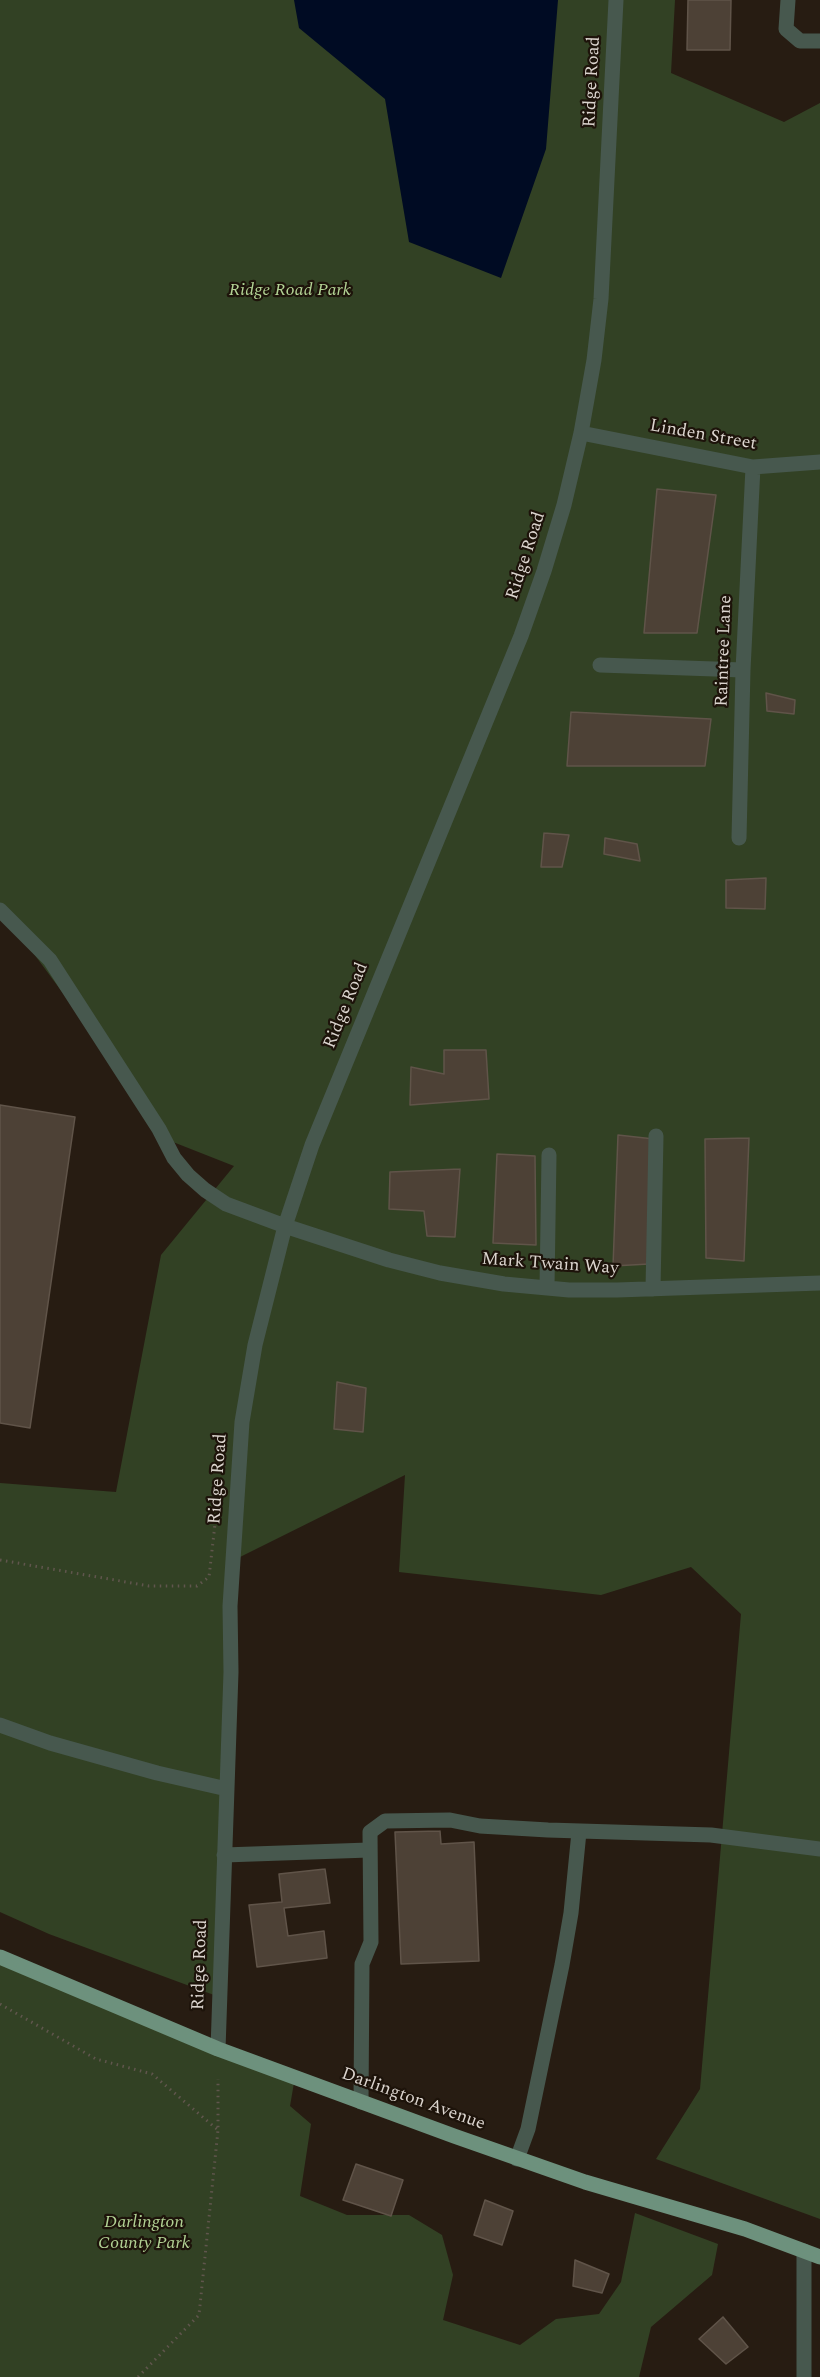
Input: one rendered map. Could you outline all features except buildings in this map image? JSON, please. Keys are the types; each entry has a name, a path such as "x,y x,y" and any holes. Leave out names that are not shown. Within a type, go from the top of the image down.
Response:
{"main road":[{"name":"Darlington Avenue","path":"0,1956 218,2049 361,2102 585,2182 745,2229 820,2257"}],"street":[{"name":"Ridge Road","path":"218,2049 231,1672 230,1606 242,1422 255,1345 285,1226 312,1145 521,636 564,505 581,433 594,360 601,299 616,0"},
{"path":"788,0 786,29 800,41 820,41"},
{"name":"Linden Street","path":"581,433 753,466 820,462"},
{"name":"Raintree Lane","path":"740,838 743,670 753,466"},
{"path":"600,665 743,670"},
{"name":"Mark Twain Way","path":"0,910 50,960 159,1129 174,1158 188,1175 226,1204 389,1260 440,1273 504,1284 546,1288 653,1289 820,1283"},
{"path":"653,1289 656,1136"},
{"path":"546,1288 549,1155"},
{"path":"0,1725 50,1743 157,1773 227,1789"},
{"path":"361,2102 362,1964 371,1942 370,1832 386,1821 450,1820 480,1826 579,1832 711,1834 820,1849"},
{"path":"517,2159 528,2129 572,1913 579,1832"},
{"path":"224,1856 369,1850"},
{"path":"804,2251 804,2377"}],"path":[{"path":"0,1560 149,1586 197,1586 209,1576 220,1475"},
{"path":"0,2004 96,2059 152,2074 218,2130"},
{"path":"138,2377 199,2315 218,2130 218,2079"}],"green space":[{"name":"Ridge Road Park","path":"0,0 675,0 671,73 784,122 820,103 820,2219 656,2159 700,2089 741,1614 691,1567 601,1595 399,1572 405,1475 238,1558 214,1995 49,1934 0,1912 0,1483 116,1492 161,1255 234,1166 173,1142 0,908"},
{"name":"Darlington County Park","path":"0,1957 295,2077 290,2106 311,2124 300,2196 347,2215 409,2215 442,2235 453,2275 443,2320 520,2345 556,2319 599,2314 621,2282 635,2213 718,2244 712,2275 651,2327 639,2377 0,2377"}],"water":[{"path":"294,0 558,0 546,149 501,278 409,242 385,99 299,28"}]}
